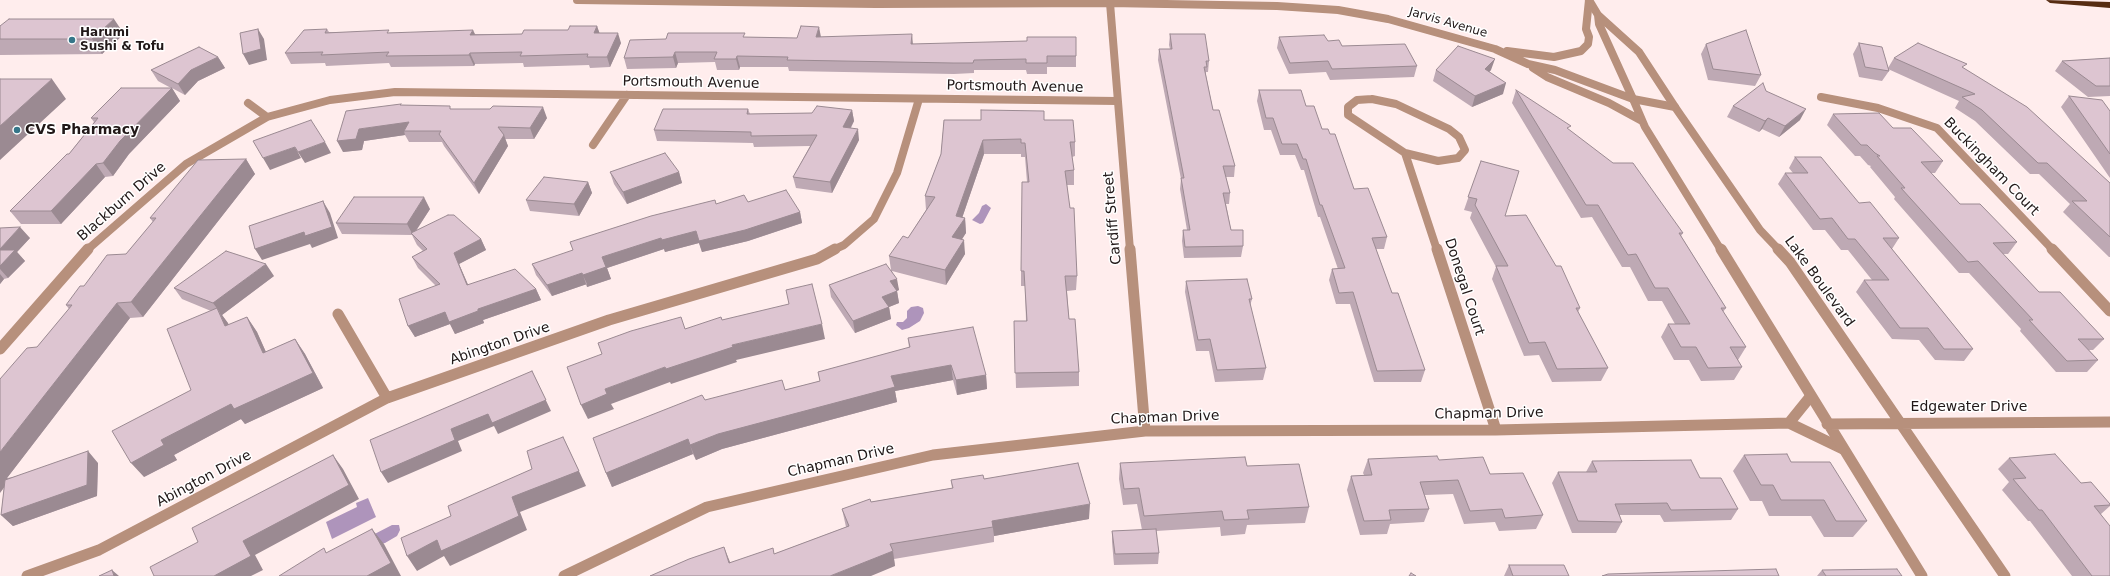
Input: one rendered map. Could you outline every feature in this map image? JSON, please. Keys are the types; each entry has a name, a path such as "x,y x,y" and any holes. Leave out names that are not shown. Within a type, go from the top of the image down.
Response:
{"highway":[{"path":"2050,0 2110,5"}],"street":[{"name":"Jarvis Avenue","path":"577,0 884,4 1110,3 1277,6 1338,10 1388,19 1439,32 1495,49 1528,64 1555,70 1632,99 1675,108"},
{"name":"Jarvis Avenue","path":"1057,0 1110,3"},
{"name":"Lake Boulevard","path":"1589,0 1598,15 1602,31 1642,121 1810,397 1922,576"},
{"path":"1495,49 1554,57 1581,51 1588,44 1589,37 1586,29 1589,0"},
{"name":"Cardiff Street","path":"1110,3 1145,431"},
{"name":"Lake Boulevard","path":"1598,15 1639,52 1675,108 1760,230 1790,262 2005,576"},
{"path":"1528,64 1547,77 1622,109 1642,121"},
{"name":"Portsmouth Avenue","path":"267,117 330,100 395,92 1118,101"},
{"path":"593,146 628,95"},
{"name":"Buckingham Court","path":"1821,97 1878,108 1937,128 2110,311"},
{"name":"Abington Drive","path":"27,576 99,550 387,398 609,320 817,259 844,245 874,219 897,173 919,99"},
{"path":"1357,100 1396,104 1449,128 1459,137 1465,150 1458,158 1438,161 1404,153 1348,115 1348,107 1357,100"},
{"path":"248,103 267,117"},
{"name":"Blackburn Drive","path":"0,349 95,242 186,164 267,117"},
{"name":"Donegal Court","path":"1404,153 1496,430"},
{"path":"338,314 387,398"},
{"path":"1789,423 1810,397"},
{"name":"Edgewater Drive","path":"1827,424 1900,422 2110,422"},
{"name":"Chapman Drive","path":"564,576 707,507 933,455 1145,431 1496,430 1789,423 1843,449"}],"shaded area":[{"path":"986,204 991,208 983,223 980,224 972,220 979,213 982,206"},
{"path":"918,306 923,308 924,313 920,321 909,328 902,330 896,325 897,322 903,322 907,318 907,311 911,307"},
{"path":"368,498 376,517 332,539 326,522 357,507 356,503"},
{"path":"392,525 399,525 400,530 397,536 385,543 334,555"}],"building":[{"path":"9,19 114,19 92,39 0,39 0,26"},
{"path":"570,26 597,26 594,33 618,33 607,57 587,57 588,54 520,56 522,52 470,53 469,55 386,56 389,52 321,55 323,52 285,53 304,30 327,29 325,33 389,30 387,33 473,30 470,35 522,34 524,30 568,30"},
{"path":"801,26 819,27 816,37 912,34 911,44 1027,41 1027,37 1076,37 1076,56 1047,56 1047,63 1026,63 1026,59 974,60 973,63 953,63 787,60 788,57 737,56 736,59 714,59 717,52 675,52 673,57 624,58 630,40 666,39 668,33 745,33 743,37 797,38"},
{"path":"258,29 261,49 243,54 240,33"},
{"path":"1746,30 1761,75 1713,69 1706,44"},
{"path":"1170,34 1205,34 1209,61 1206,61 1207,67 1204,67 1213,110 1219,110 1235,166 1223,166 1230,193 1223,193 1231,230 1243,230 1243,246 1185,247 1183,230 1190,230 1181,178 1184,178 1159,49 1172,49"},
{"path":"1324,35 1328,41 1339,40 1342,46 1405,44 1417,66 1332,69 1328,61 1290,63 1279,37"},
{"path":"1859,43 1882,47 1889,71 1865,67"},
{"path":"1918,43 1967,64 1962,67 2027,107 2110,183 2110,237 2072,201 2087,201 2047,163 2038,163 1982,110 1962,97 1975,94 1894,58"},
{"path":"1458,46 1495,59 1485,69 1506,83 1475,96 1436,70"},
{"path":"199,47 218,57 191,70 178,84 151,70"},
{"path":"2110,58 2110,86 2096,86 2062,61"},
{"path":"0,79 52,79 0,126"},
{"path":"1763,83 1766,91 1806,109 1785,126 1768,118 1765,121 1733,106"},
{"path":"121,88 172,88 120,141 103,163 96,164 51,211 10,211 67,154 69,154 98,118 91,118"},
{"path":"1259,90 1301,90 1306,106 1314,106 1322,129 1328,129 1330,134 1335,134 1354,189 1368,188 1387,237 1372,238 1392,293 1398,293 1425,370 1377,371 1353,292 1339,293 1332,269 1345,268 1322,205 1320,205 1306,159 1303,159 1297,144 1282,144 1273,118 1266,118"},
{"path":"1516,90 1571,126 1567,128 1613,163 1633,163 1683,233 1679,233 1726,308 1721,308 1746,347 1730,347 1742,367 1708,368 1696,347 1681,347 1668,324 1690,324 1668,288 1655,288 1636,254 1628,255 1598,205 1586,205"},
{"path":"2069,96 2102,100 2110,111 2110,154"},
{"path":"401,104 400,105 450,106 450,109 490,109 493,106 543,107 530,128 498,127 504,135 474,183 439,134 441,131 404,131 409,122 359,129 356,139 337,141 346,111"},
{"path":"817,106 852,110 843,127 858,129 830,182 793,177 817,135 751,136 751,132 654,130 663,109 748,109 747,114 812,113"},
{"path":"981,110 1044,111 1044,120 1073,120 1075,142 1070,142 1074,170 1065,171 1070,208 1074,208 1077,276 1065,276 1069,319 1075,319 1079,372 1015,373 1014,321 1027,321 1024,271 1021,271 1022,182 1029,182 1025,143 1021,143 1021,139 983,140 956,216 965,218 952,237 964,240 945,270 889,256 903,236 908,238 935,197 925,196 941,154 944,120 981,120"},
{"path":"1879,113 1893,128 1911,128 1943,161 1921,162 1960,204 1980,204 2017,242 1993,243 2039,292 2060,292 2104,339 2078,339 2098,360 2067,361 2029,320 2033,320 1978,261 1968,262 1901,188 1905,188 1877,156 1880,156 1867,145 1861,145 1833,114"},
{"path":"311,120 325,142 298,152 295,147 263,158 253,141"},
{"path":"665,153 679,172 623,192 610,172"},
{"path":"1795,157 1821,157 1859,203 1870,202 1899,238 1883,238 1973,349 1944,349 1928,328 1900,328 1864,280 1889,280 1855,239 1848,239 1832,218 1820,219 1785,173 1808,173"},
{"path":"246,159 131,302 117,303 0,452 0,379 27,348 37,347 72,305 66,305 80,286 84,286 107,255 126,254 156,218 150,218 198,160"},
{"path":"1481,161 1519,171 1505,216 1526,215 1556,266 1561,266 1580,308 1576,308 1608,368 1557,369 1545,342 1529,343 1496,266 1508,266 1475,205 1477,199 1468,197"},
{"path":"544,177 588,182 574,204 526,200"},
{"path":"786,190 800,212 745,230 699,241 696,231 662,240 661,238 602,257 606,267 583,275 582,273 547,285 532,264 573,250 570,242 651,216 715,200 716,204 744,195 748,202"},
{"path":"354,197 424,197 407,224 336,223"},
{"path":"323,201 332,227 305,236 304,232 255,249 249,226"},
{"path":"448,215 454,215 481,239 454,253 467,285 515,269 536,289 478,309 478,311 449,322 445,312 408,326 399,299 440,284 412,257 427,249 411,233"},
{"path":"20,227 0,249 0,228"},
{"path":"0,250 15,250 0,266"},
{"path":"226,251 266,264 213,303 174,288"},
{"path":"886,264 897,279 890,281 897,291 882,297 889,307 853,321 829,285"},
{"path":"1247,279 1252,299 1249,299 1266,368 1217,370 1210,339 1198,340 1186,281"},
{"path":"812,284 822,324 732,345 733,347 666,369 665,367 605,389 607,394 581,405 567,367 602,354 598,343 631,331 681,317 685,329 721,317 722,320 789,304 786,290"},
{"path":"217,308 225,326 247,317 263,353 295,339 313,373 234,409 231,404 161,440 164,445 131,463 112,431 191,390 167,329"},
{"path":"973,327 986,375 956,380 951,365 891,376 895,387 718,434 690,445 688,439 606,473 593,438 702,395 705,400 782,380 785,390 820,381 818,372 910,347 908,338"},
{"path":"532,371 546,400 492,423 488,414 451,429 455,440 381,472 370,440"},
{"path":"563,437 579,471 512,497 519,516 441,551 437,540 407,556 401,538 451,516 448,506 532,469 527,451"},
{"path":"88,451 87,485 1,515 5,480"},
{"path":"1787,454 1791,462 1830,462 1867,521 1836,521 1824,500 1781,500 1773,485 1761,485 1744,455"},
{"path":"2055,454 2081,483 2091,482 2110,504 2094,506 2110,526 2110,576 2092,576 2042,510 2039,510 2013,479 2026,478 2009,458"},
{"path":"333,455 349,485 243,541 251,556 214,576 154,576 150,567 198,542 192,528"},
{"path":"1437,456 1439,460 1483,457 1490,474 1523,473 1543,515 1505,518 1502,509 1470,511 1458,480 1420,482 1429,509 1389,510 1391,520 1364,521 1351,476 1372,475 1368,459"},
{"path":"1245,457 1247,466 1299,464 1309,507 1247,510 1249,519 1224,520 1222,511 1144,516 1139,488 1124,489 1120,463"},
{"path":"1691,460 1700,478 1721,478 1738,509 1671,510 1667,503 1615,504 1622,522 1578,521 1558,472 1597,472 1592,461"},
{"path":"1078,463 1090,504 992,521 993,527 890,544 893,551 830,576 650,576 689,559 724,547 729,563 773,548 774,554 849,526 842,509 870,499 871,502 953,488 951,480 983,475 984,479"},
{"path":"372,529 391,563 367,576 279,576 324,548 326,553"},
{"path":"1156,529 1159,553 1115,554 1112,531"},
{"path":"1509,565 1564,565 1569,576 1513,576"},
{"path":"1776,569 1779,576 1602,576 1608,574"},
{"path":"1897,569 1902,576 1826,576 1822,570"},
{"path":"112,570 114,576 99,576"},
{"path":"1411,573 1416,576 1409,576"}],"place":[{"name":"Harumi Sushi & Tofu","path":"72,40"},
{"name":"CVS Pharmacy","path":"17,130"}]}
